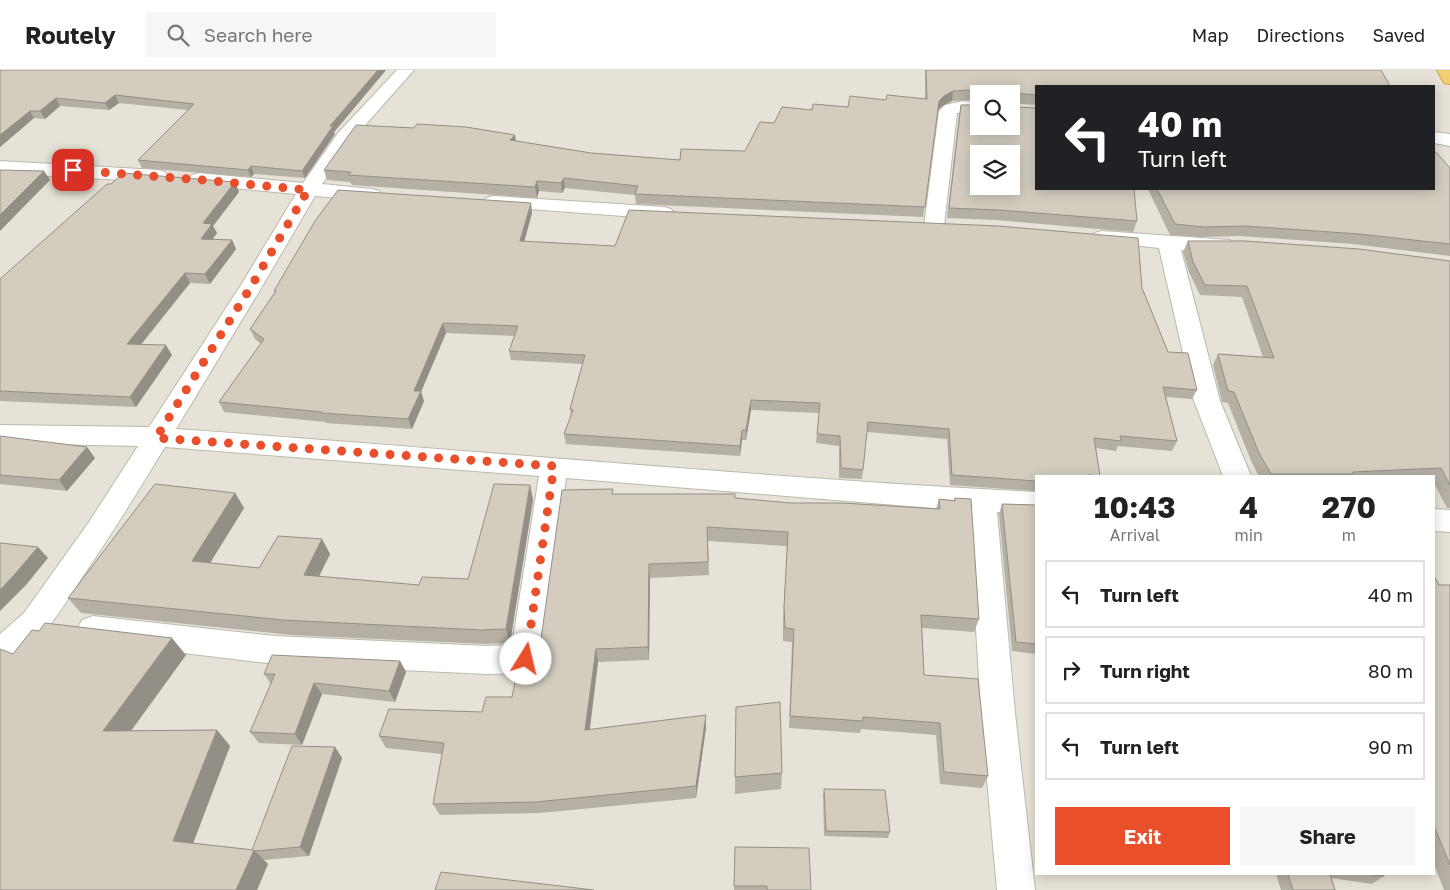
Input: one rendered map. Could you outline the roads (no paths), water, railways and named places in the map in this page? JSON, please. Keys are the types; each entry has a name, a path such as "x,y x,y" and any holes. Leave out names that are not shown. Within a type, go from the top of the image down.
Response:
{"highway":[{"path":"1444,70 1450,79"}],"street":[{"path":"0,654 35,622 99,530 252,285 308,190 344,137 406,70"},
{"path":"933,226 948,111 952,108 970,108"},
{"path":"1435,138 1450,140"},
{"path":"0,167 180,178 387,196"},
{"path":"476,201 684,214"},
{"path":"1082,235 1199,245 1240,244"},
{"path":"1168,242 1207,401 1237,475"},
{"path":"0,434 156,438 554,466 982,501 1035,503"},
{"path":"35,622 276,650 486,660 526,659 554,466"},
{"path":"982,501 998,713 1016,890"},
{"path":"1435,520 1450,521"}]}
